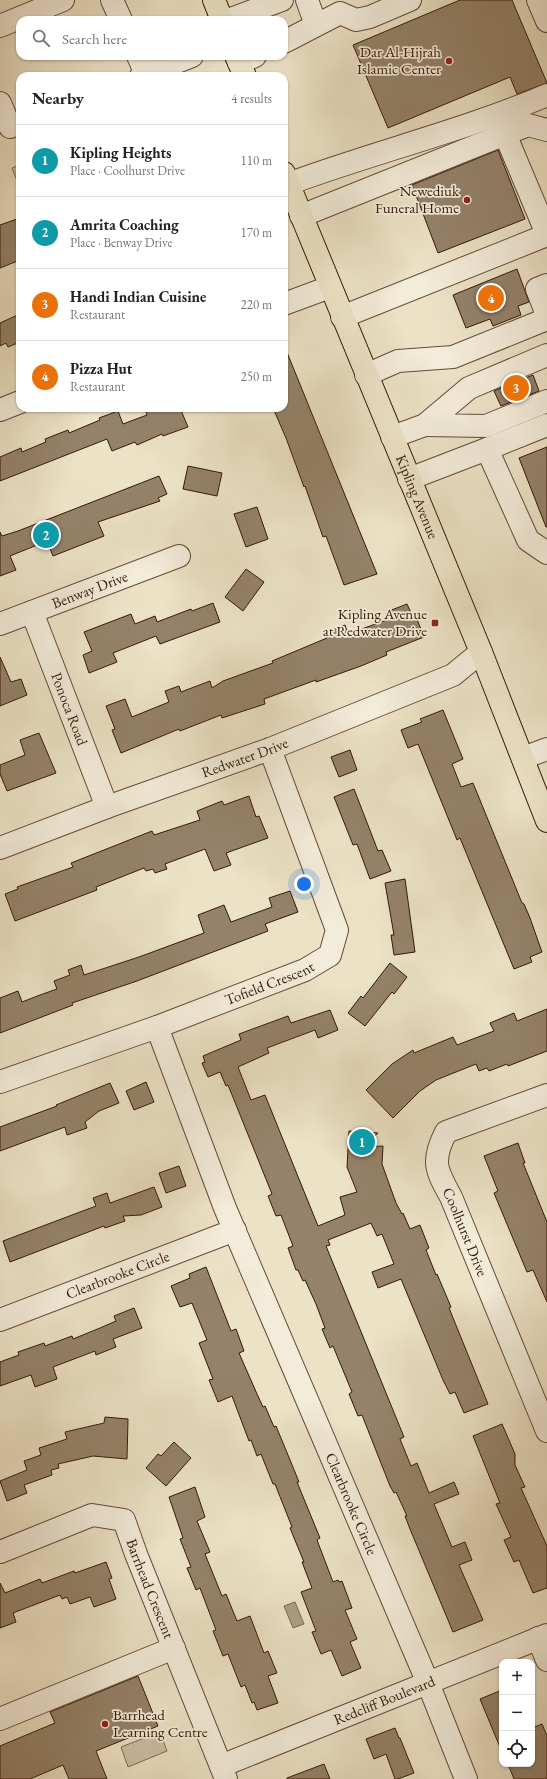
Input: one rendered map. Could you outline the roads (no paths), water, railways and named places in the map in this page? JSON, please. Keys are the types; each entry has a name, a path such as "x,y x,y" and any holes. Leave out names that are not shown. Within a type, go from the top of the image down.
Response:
{"main road":[{"path":"214,0 220,16"},
{"name":"Kipling Avenue","path":"288,184 481,652 547,821"}],"street":[{"path":"24,16 63,0"},
{"path":"112,0 120,16"},
{"path":"239,16 282,0"},
{"path":"306,0 316,25"},
{"path":"288,40 316,25 342,6 356,20 370,17 410,0"},
{"path":"538,0 547,21"},
{"path":"0,26 16,19"},
{"path":"142,69 177,60"},
{"path":"288,179 321,172 512,110 547,95"},
{"path":"0,103 10,127 16,125"},
{"path":"301,216 528,125 547,130"},
{"path":"342,317 547,235 505,134"},
{"path":"547,284 537,289 547,315"},
{"path":"288,303 330,287"},
{"path":"366,375 398,361 453,358 547,319"},
{"path":"425,426 470,388 547,355"},
{"path":"392,437 425,426 486,426 547,401"},
{"path":"0,410 16,404"},
{"path":"409,479 547,425"},
{"path":"487,449 528,540 547,553"},
{"name":"Benway Drive","path":"0,624 179,556"},
{"name":"Ponoca Road","path":"32,612 107,807"},
{"name":"Redwater Drive","path":"0,848 107,807 270,749 453,675 481,652"},
{"name":"Tofield Crescent","path":"0,1082 158,1027 305,970 330,955 337,930 270,749"},
{"path":"523,758 547,749"},
{"name":"Clearbrooke Circle","path":"158,1027 235,1230 428,1683 466,1779"},
{"name":"Coolhurst Drive","path":"547,1095 446,1132 438,1148 436,1160 438,1173 451,1196 547,1431"},
{"name":"Clearbrooke Circle","path":"0,1320 235,1230"},
{"name":"Barrhead Crescent","path":"0,1552 92,1515 124,1520 224,1773"},
{"path":"543,1636 547,1660"},
{"name":"Redcliff Boulevard","path":"224,1773 428,1683 543,1636"},
{"path":"0,1719 174,1648"}],"place":[{"name":"Dar Al-Hijrah Islamic Center","path":"449,61"},
{"name":"Newediuk Funeral Home","path":"467,200"},
{"name":"Pizza Hut","path":"491,298"},
{"name":"Handi Indian Cuisine","path":"516,388"},
{"name":"Amrita Coaching","path":"46,535"},
{"name":"Kipling Avenue at Redwater Drive","path":"435,623"},
{"name":"Kipling Heights","path":"362,1142"},
{"name":"Barrhead Learning Centre","path":"105,1724"}]}
